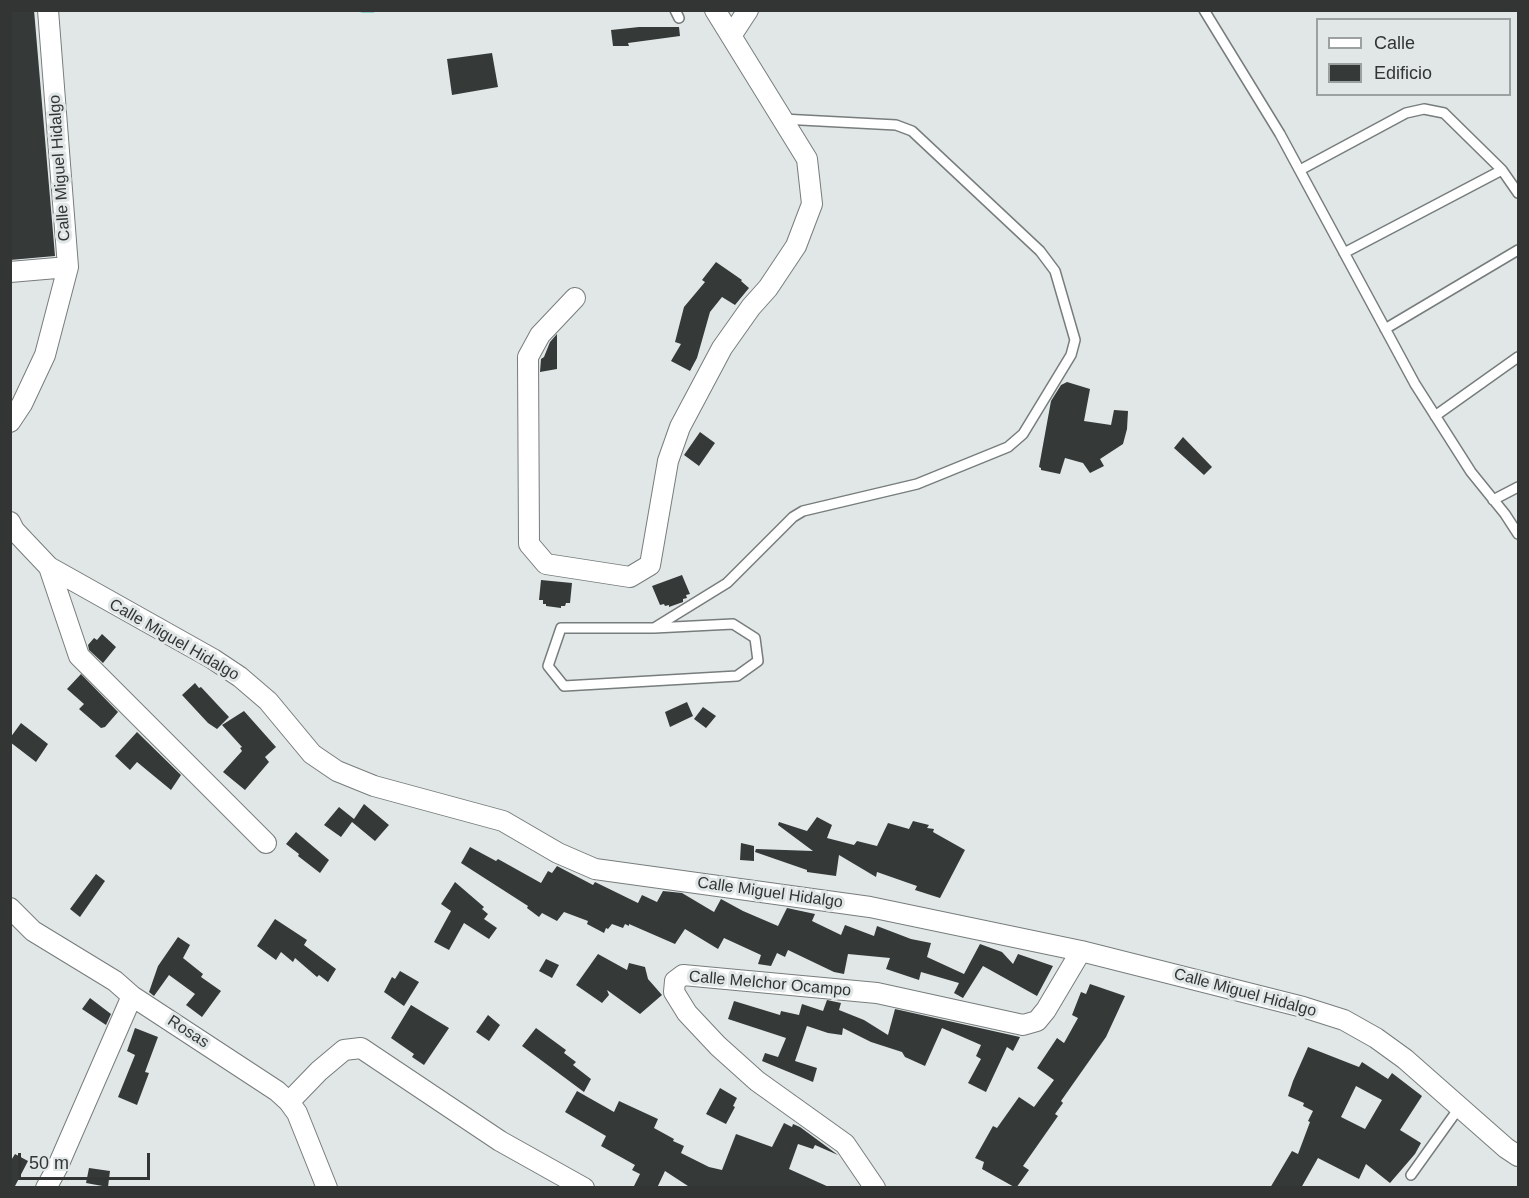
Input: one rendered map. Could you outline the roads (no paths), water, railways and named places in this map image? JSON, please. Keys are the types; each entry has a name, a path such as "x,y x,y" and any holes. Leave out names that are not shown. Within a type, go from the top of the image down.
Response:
{"street":[{"name":"Calle Miguel Hidalgo","path":"10,422 22,404 45,355 68,267 48,10"},
{"path":"575,298 540,335 528,357 529,544 546,564 630,577 650,565 668,461 680,427 722,348 751,307 768,288 796,246 812,204 807,159 715,10"},
{"path":"731,36 748,10"},
{"path":"10,272 68,267"},
{"name":"Calle Miguel Hidalgo","path":"10,522 14,530 49,567 213,659 240,677 268,701 312,754 337,771 374,786 503,821 558,853 594,869 870,907 1081,951 1303,1007 1344,1020 1376,1038 1405,1059 1459,1108 1518,1156"},
{"name":"Calle Miguel Hidalgo","path":"49,567 79,656 266,843"},
{"name":"Rosas","path":"10,908 33,931 115,981 132,996 277,1090 297,1113 327,1188"},
{"name":"Calle Melchor Ocampo","path":"875,1188 845,1144 758,1081 718,1046 687,1013 674,992 675,981 683,975 877,993 1023,1025 1037,1021 1046,1010 1081,951"},
{"path":"46,1188 57,1168 132,996"},
{"path":"289,1102 319,1071 344,1050 361,1048 500,1141 584,1188"}],"lane":[{"path":"1204,10 1280,134 1415,384 1471,472 1517,529"},
{"path":"1300,170 1406,113 1424,109 1444,113 1502,170 1518,193"},
{"path":"654,628 733,624 755,639 758,661 737,676 564,686 548,666 561,628 654,628 727,583 793,517 803,511 917,484 1008,447 1023,434 1071,356 1075,340 1055,271 1040,251 912,131 896,125 782,119"},
{"path":"1344,253 1502,170"},
{"path":"1385,329 1518,250"},
{"path":"1435,416 1518,357"},
{"path":"1493,500 1518,487"},
{"path":"1411,1175 1459,1108"}],"waterway":[{"path":"362,10 373,10"}]}
